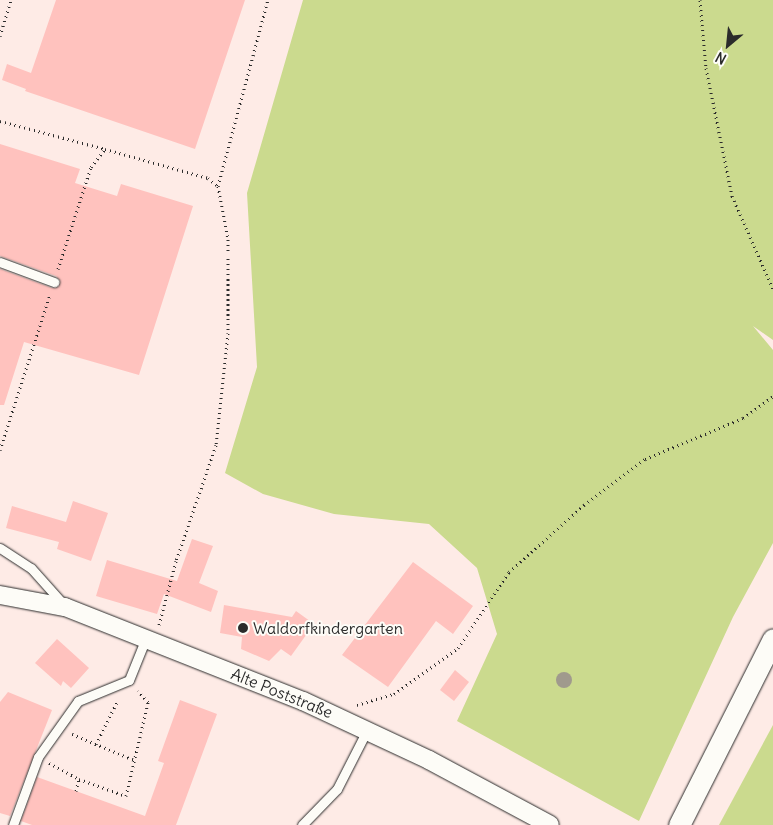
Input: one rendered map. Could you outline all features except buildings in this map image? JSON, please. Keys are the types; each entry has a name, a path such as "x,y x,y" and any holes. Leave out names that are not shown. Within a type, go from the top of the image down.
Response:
{"street":[{"name":"Alte Poststraße","path":"0,594 65,607 344,719 550,825"},
{"path":"679,825 773,639"}],"lane":[{"path":"0,262 54,282"},
{"path":"0,548 31,568 65,607"},
{"path":"13,825 38,757 78,701 129,680 146,638"},
{"path":"302,825 337,789 367,730"}],"path":[{"path":"0,36 11,0"},
{"path":"146,638 160,624 176,561 216,445 228,333 228,238 218,186 268,0"},
{"path":"700,0 706,68 732,196 773,289"},
{"path":"0,121 105,148 208,178 218,186"},
{"path":"0,450 91,167 105,148"},
{"path":"344,719 349,707 394,694 458,648 509,572 584,505 622,476 645,459 743,418 773,396"},
{"path":"38,757 79,780 126,796 148,702 129,680 96,744"},
{"path":"59,728 134,760"},
{"path":"76,791 79,780"}],"green space":[{"path":"303,0 773,0 773,340 753,326 773,350 773,543 733,617 639,821 457,721 497,634 477,568 429,524 334,514 263,494 225,473 257,367 247,193"},
{"path":"773,725 773,825 719,825"}],"place":[{"name":"Waldorfkindergarten","path":"243,628"}]}
